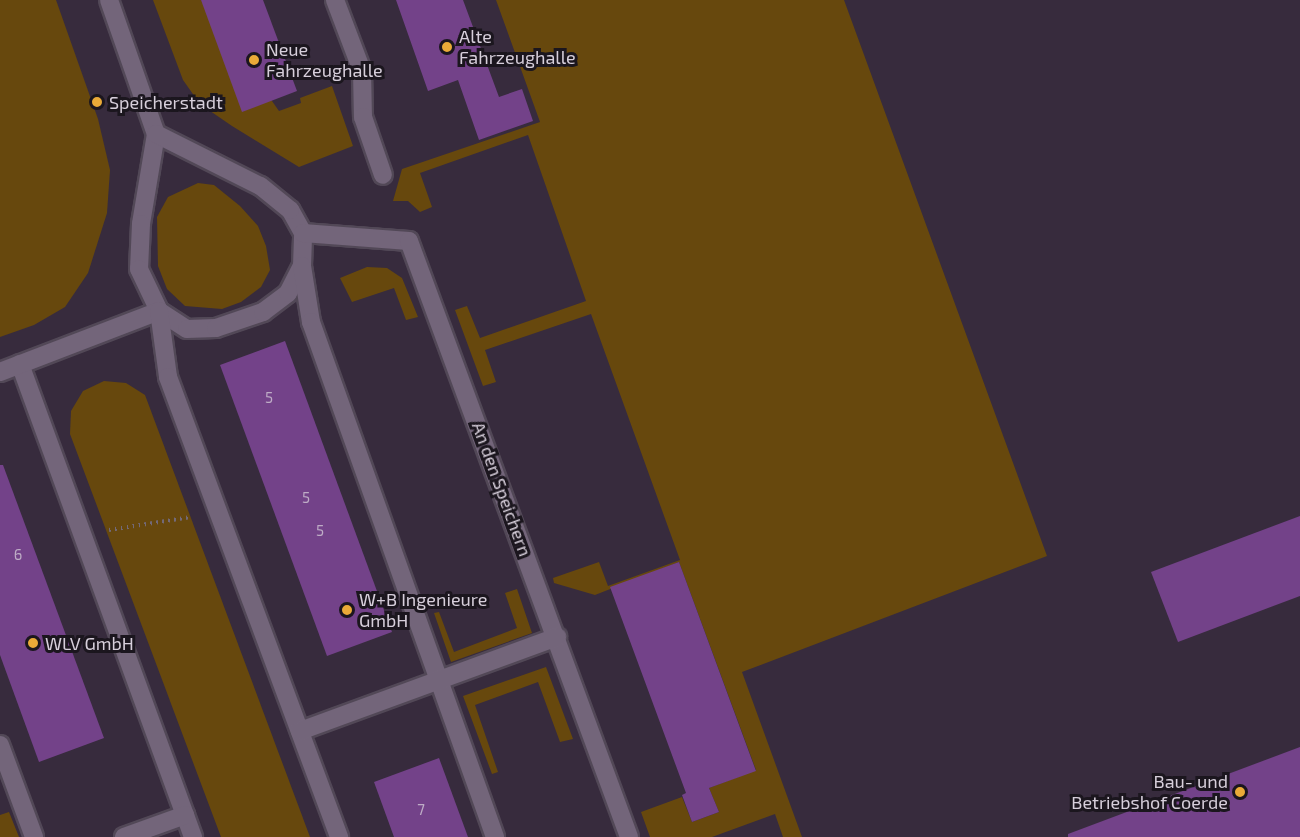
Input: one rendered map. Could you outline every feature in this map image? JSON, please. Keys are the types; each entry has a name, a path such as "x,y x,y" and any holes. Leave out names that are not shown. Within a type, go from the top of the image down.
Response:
{"lane":[{"path":"109,0 156,134 141,224 139,268 159,311 168,377 339,837"},
{"path":"335,0 362,71 363,117 383,175"},
{"path":"156,134 260,186 290,210 303,233 302,266 310,322 437,681 495,837"},
{"name":"An den Speichern","path":"303,233 409,241 629,837"},
{"path":"159,311 187,328 216,328 263,312 288,293 302,266"},
{"path":"0,372 159,311"},
{"path":"20,364 194,837"},
{"path":"300,731 557,637"},
{"path":"0,745 34,837"},
{"path":"124,837 185,814"}],"path":[{"path":"82,534 219,512"}],"shaded area":[{"path":"0,0 56,0 98,119 110,170 107,213 88,273 65,307 34,325 0,337"},
{"path":"153,0 201,0 279,111 301,103 300,98 332,86 353,146 299,167 200,104 183,80"},
{"path":"496,0 844,0 1047,556 742,672 802,837 783,837 775,814 712,837 650,837 641,812 682,797 692,822 719,812 709,788 756,770 679,562 595,595 554,583 553,578 599,562 608,586 680,560 591,314 485,350 496,382 483,386 455,310 467,306 480,338 586,301 528,135 420,173 432,207 420,212 408,201 393,201 402,169 540,122"},
{"path":"198,183 214,185 240,206 258,226 266,246 270,270 261,287 241,302 222,309 185,306 167,289 158,266 157,217 168,197"},
{"path":"367,267 387,268 402,278 418,317 406,320 394,288 352,302 340,278"},
{"path":"104,381 126,383 145,395 310,837 221,837 70,434 71,411 83,391"},
{"path":"517,589 532,633 451,662 434,613 439,612 454,652 517,628 505,593"},
{"path":"546,667 573,739 560,742 538,682 475,705 498,772 492,774 463,696"},
{"path":"9,812 19,837 0,837 0,815"}],"building":[{"name":"Neue Fahrzeughalle","path":"201,0 263,0 297,91 242,112"},
{"name":"Alte Fahrzeughalle","path":"396,0 463,0 499,97 522,89 533,121 479,140 458,80 428,91"},
{"path":"285,341 392,632 327,656 220,365"},
{"path":"0,465 3,465 104,738 39,762 0,655"},
{"path":"1300,516 1300,596 1178,642 1151,572"},
{"path":"679,562 756,771 709,788 719,812 692,822 682,795 686,793 610,587"},
{"name":"Bau- und Betriebshof Coerde","path":"1300,747 1300,837 1068,837 1068,834"},
{"path":"439,758 468,837 394,837 374,782"}],"place":[{"name":"Alte Fahrzeughalle","path":"447,47"},
{"name":"Neue Fahrzeughalle","path":"254,60"},
{"name":"Speicherstadt","path":"97,102"},
{"name":"W+B Ingenieure GmbH","path":"347,610"},
{"name":"WLV GmbH","path":"33,643"},
{"name":"Bau- und Betriebshof Coerde","path":"1240,792"}]}
